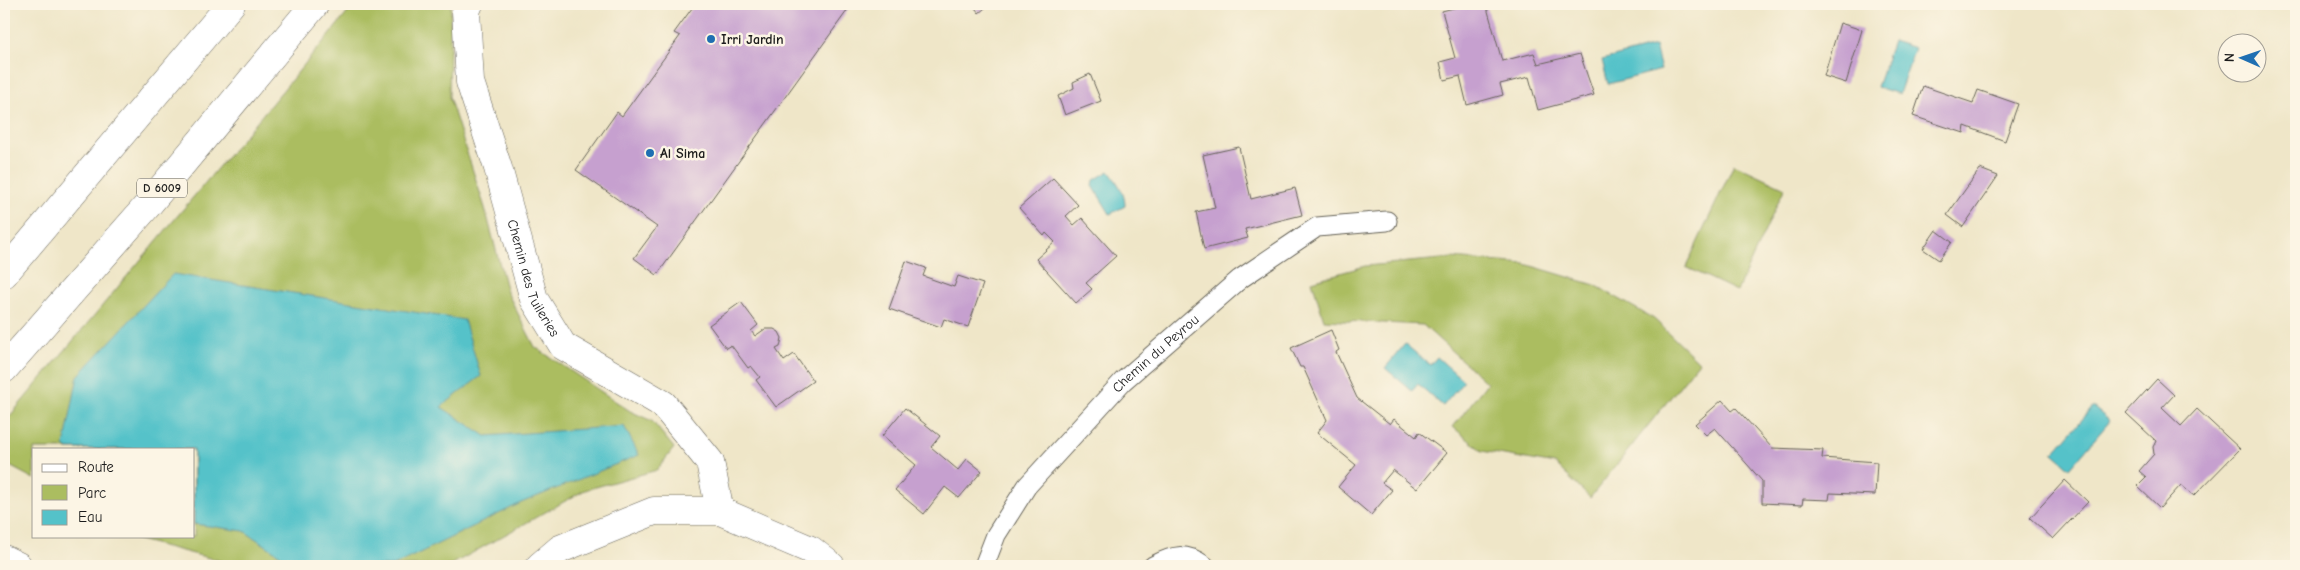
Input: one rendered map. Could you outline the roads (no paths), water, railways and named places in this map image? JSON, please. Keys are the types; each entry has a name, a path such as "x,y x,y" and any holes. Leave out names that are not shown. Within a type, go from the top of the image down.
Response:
{"street":[{"path":"4,274 231,4"},
{"name":"D 6009","path":"4,369 147,206 315,4"},
{"name":"Chemin des Tuileries","path":"469,4 466,11 470,82 498,168 534,299 563,346 664,404 710,462 720,511"},
{"path":"540,566 560,550 654,511 720,511 811,550 831,566"},
{"path":"4,558 18,566"}],"lane":[{"name":"Chemin du Peyrou","path":"984,566 996,535 1027,486 1123,381 1240,278 1318,227 1387,222"},
{"path":"1153,566 1171,556 1195,559 1205,566"}],"water":[{"path":"1893,41 1915,48 1899,94 1877,87"},
{"path":"1655,46 1661,70 1608,84 1602,60"},
{"path":"1109,171 1118,183 1125,201 1125,206 1110,214 1093,186 1094,180"},
{"path":"173,274 464,320 481,376 441,407 486,436 624,426 639,455 521,503 393,566 297,566 244,531 195,524 195,448 67,448 64,446 78,376"},
{"path":"1405,344 1430,365 1437,357 1464,381 1443,406 1418,384 1412,391 1385,368"},
{"path":"2093,407 2110,421 2070,468 2053,453"}],"place":[{"name":"Irri Jardin","path":"711,39"},
{"name":"Al Sima","path":"650,153"}]}
